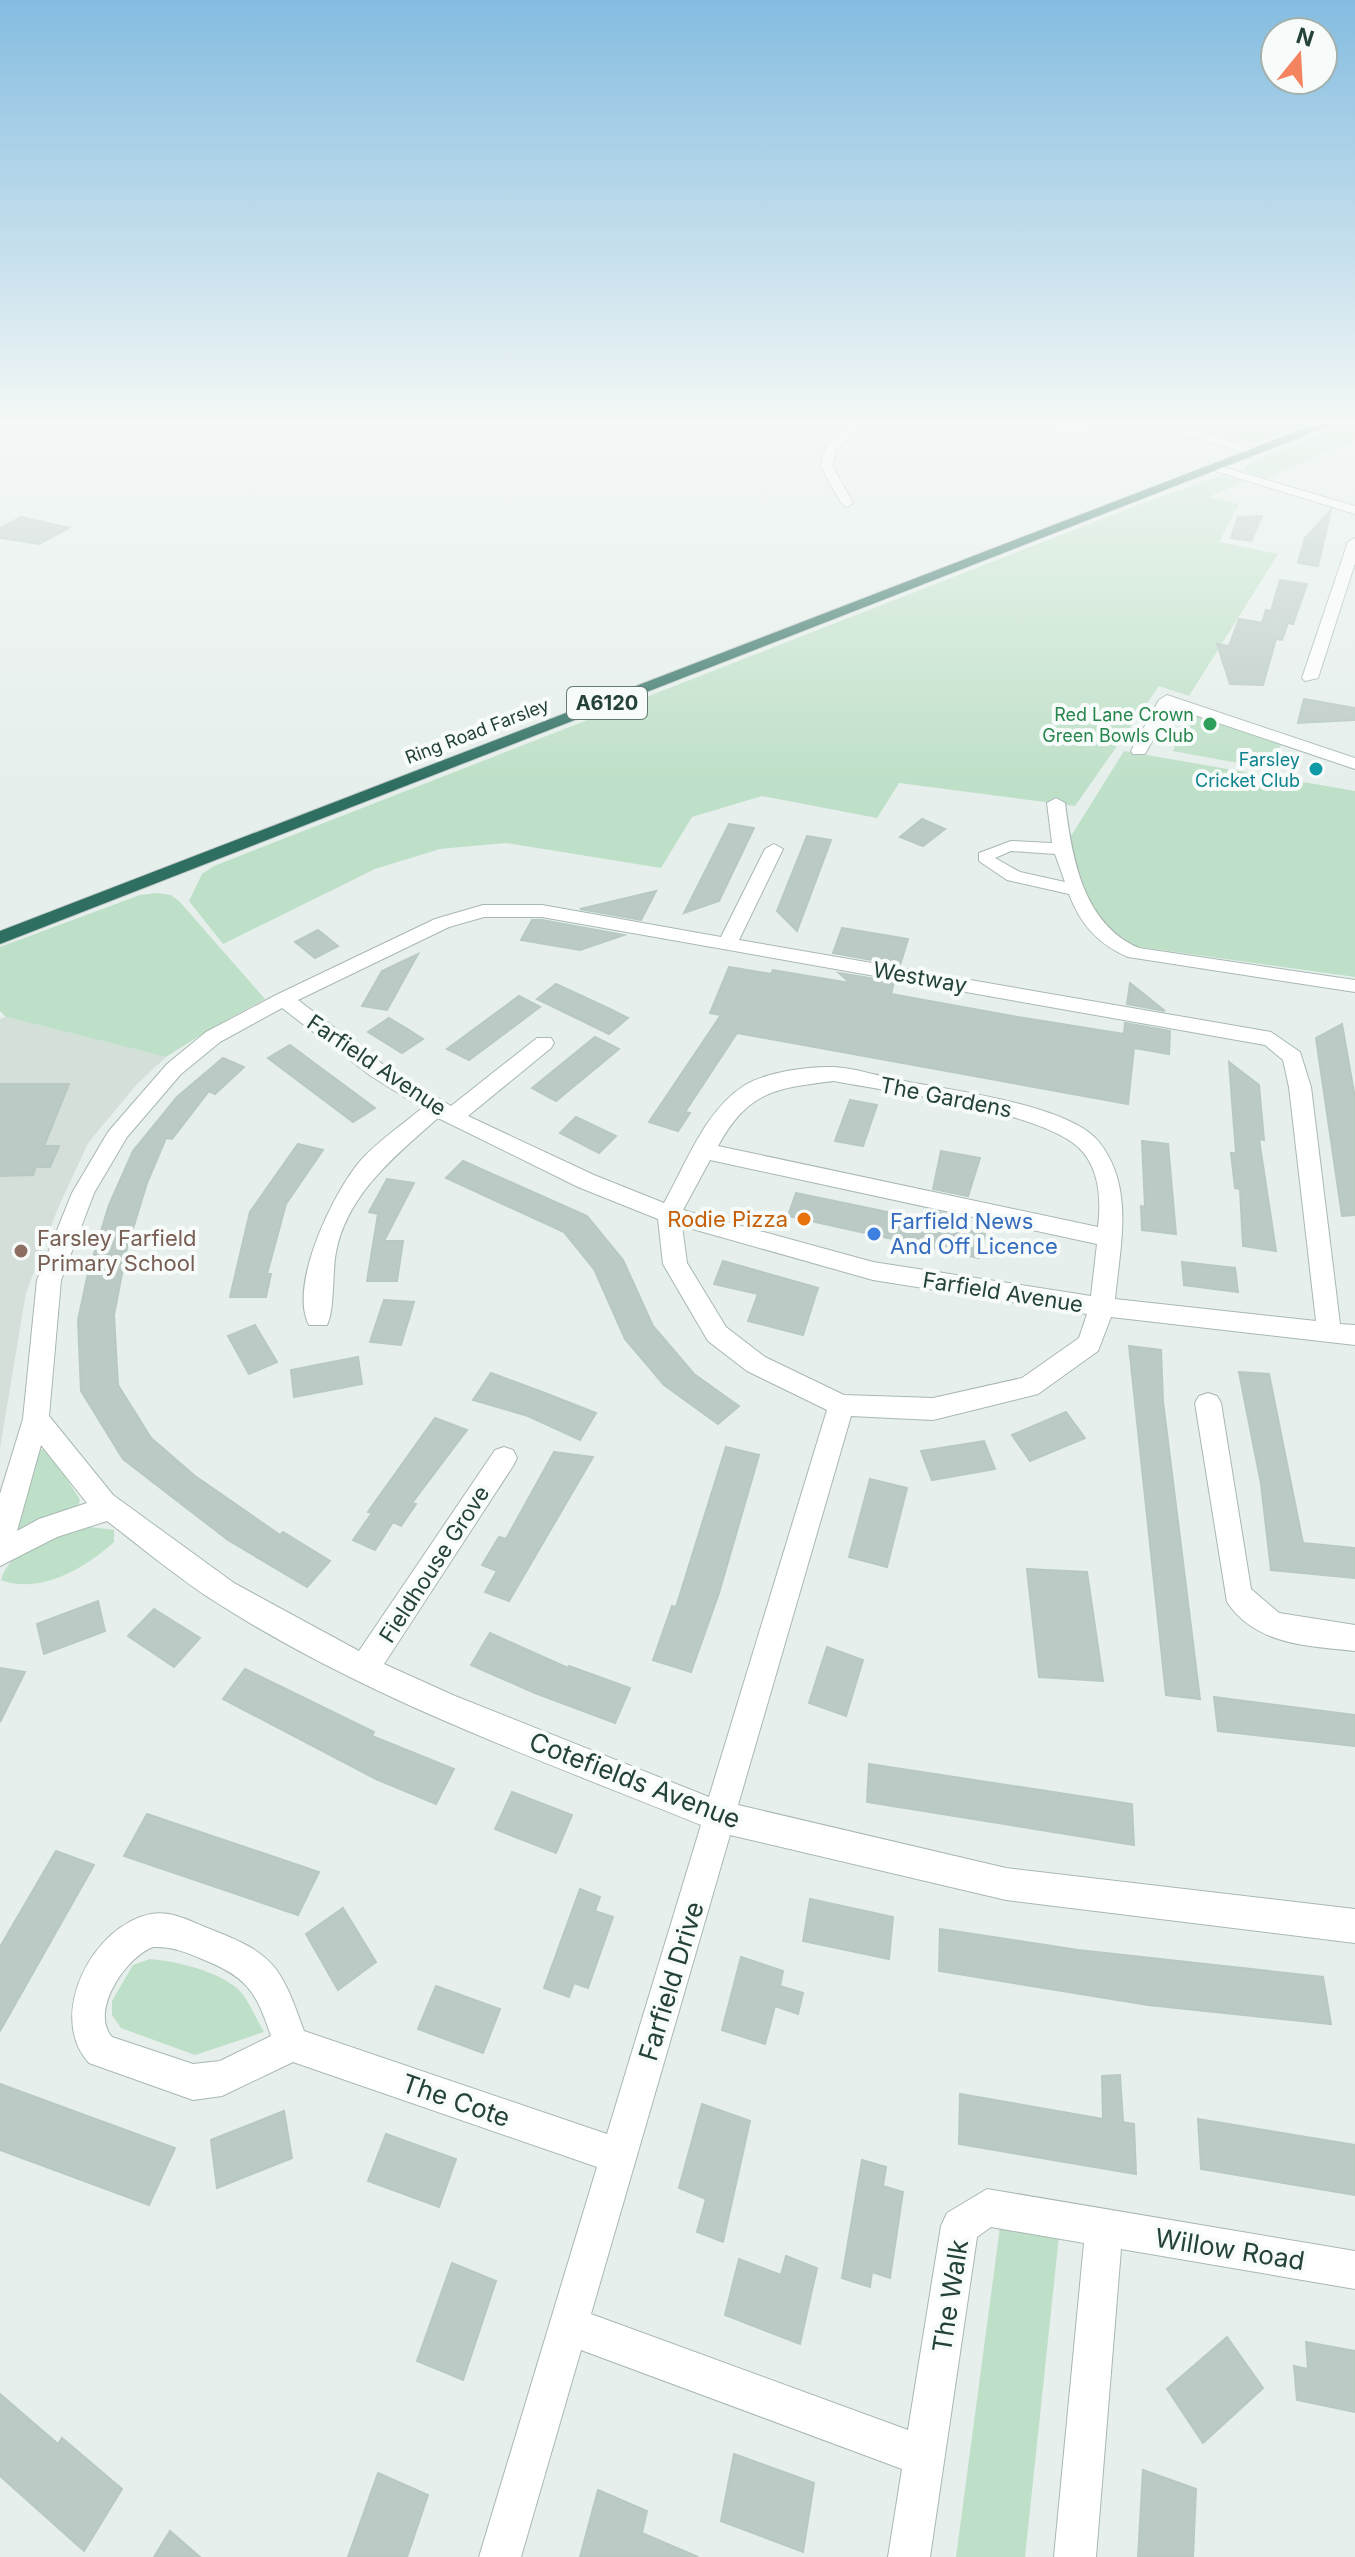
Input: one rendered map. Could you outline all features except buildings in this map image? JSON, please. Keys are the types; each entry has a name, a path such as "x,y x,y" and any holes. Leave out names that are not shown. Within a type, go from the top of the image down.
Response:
{"highway":[{"name":"Ring Road Farsley","path":"0,938 1014,543"}],"street":[{"path":"1310,678 1349,579 1355,543"},
{"path":"1139,751 1167,700 1355,764"},
{"path":"1056,803 1062,850 1075,889 1084,910 1099,931 1116,945 1135,953 1355,986"},
{"path":"1062,850 1017,846 994,850 985,857 995,868 1014,875 1075,889"},
{"path":"727,944 774,849"},
{"name":"Westway","path":"283,999 442,923 483,911 509,908 542,911 1271,1039 1293,1057 1300,1087 1329,1331"},
{"path":"0,1540 36,1419 49,1280 83,1193 112,1144 174,1069 213,1037 283,999"},
{"name":"Farfield Avenue","path":"283,999 378,1071 444,1112 586,1181 669,1214 873,1271 1102,1307 1355,1335"},
{"path":"318,1318 319,1278 327,1238 369,1166 544,1043"},
{"name":"The Gardens","path":"834,1074 1022,1112 1056,1124 1090,1145 1108,1178 1112,1208 1102,1307 1089,1344 1029,1387 933,1409 841,1405 756,1364 717,1334 675,1264 669,1214 703,1151 723,1117 753,1090 793,1079 834,1074"},
{"path":"703,1151 1109,1238"},
{"path":"1208,1403 1237,1593 1245,1608 1263,1622 1282,1629 1355,1638"},
{"name":"Farfield Drive","path":"500,2557 841,1405"},
{"name":"Cotefields Avenue","path":"36,1419 111,1508 224,1592 364,1669 444,1706 721,1817 1006,1884 1355,1926"},
{"name":"Fieldhouse Grove","path":"364,1669 504,1458"},
{"path":"0,1554 49,1527 111,1508"},
{"path":"152,1930 175,1932 248,1960 267,1982 292,2044 222,2078 193,2082 101,2051 91,2040 87,2020 94,1995 118,1951 133,1937 152,1930"},
{"name":"The Cote","path":"292,2044 619,2156"},
{"name":"The Walk","path":"909,2557 960,2226 987,2208 1104,2229"},
{"path":"1075,2557 1104,2229"},
{"name":"Willow Road","path":"1104,2229 1355,2270"},
{"path":"567,2325 925,2457"}],"shaded area":[{"name":"Farsley Farfield Primary School","path":"6,1017 166,1057 137,1084 88,1143 58,1208 26,1293 0,1449 0,1019"}],"green space":[{"path":"1040,543 1226,543 1278,554 1189,696 1159,686 1075,806 899,783 877,818 762,796 692,817 661,868 506,843 440,849 375,869 223,944 189,901 202,874 214,866"},
{"name":"Red Lane Crown Green Bowls Club","path":"1190,708 1284,741 1265,768 1173,751"},
{"path":"1124,751 1355,791 1355,977 1133,946 1094,915 1068,841"},
{"path":"140,895 171,895 179,901 265,999 166,1057 6,1017 0,1011 0,947"},
{"path":"44,1449 52,1455 80,1500 78,1506 16,1531 37,1451"},
{"path":"90,1527 114,1530 114,1542 77,1569 31,1584 1,1580 14,1558 25,1550 51,1537"},
{"path":"150,1959 196,1968 230,1983 246,1999 264,2032 195,2055 121,2028 112,2015 112,2001 133,1965"},
{"path":"1000,2227 1059,2236 1025,2557 956,2557"}],"place":[{"name":"Red Lane Crown Green Bowls Club","path":"1210,724"},
{"name":"Farsley Cricket Club","path":"1316,769"},
{"name":"Rodie Pizza","path":"804,1219"},
{"name":"Farfield News And Off Licence","path":"874,1234"},
{"name":"Farsley Farfield Primary School","path":"21,1251"}]}
